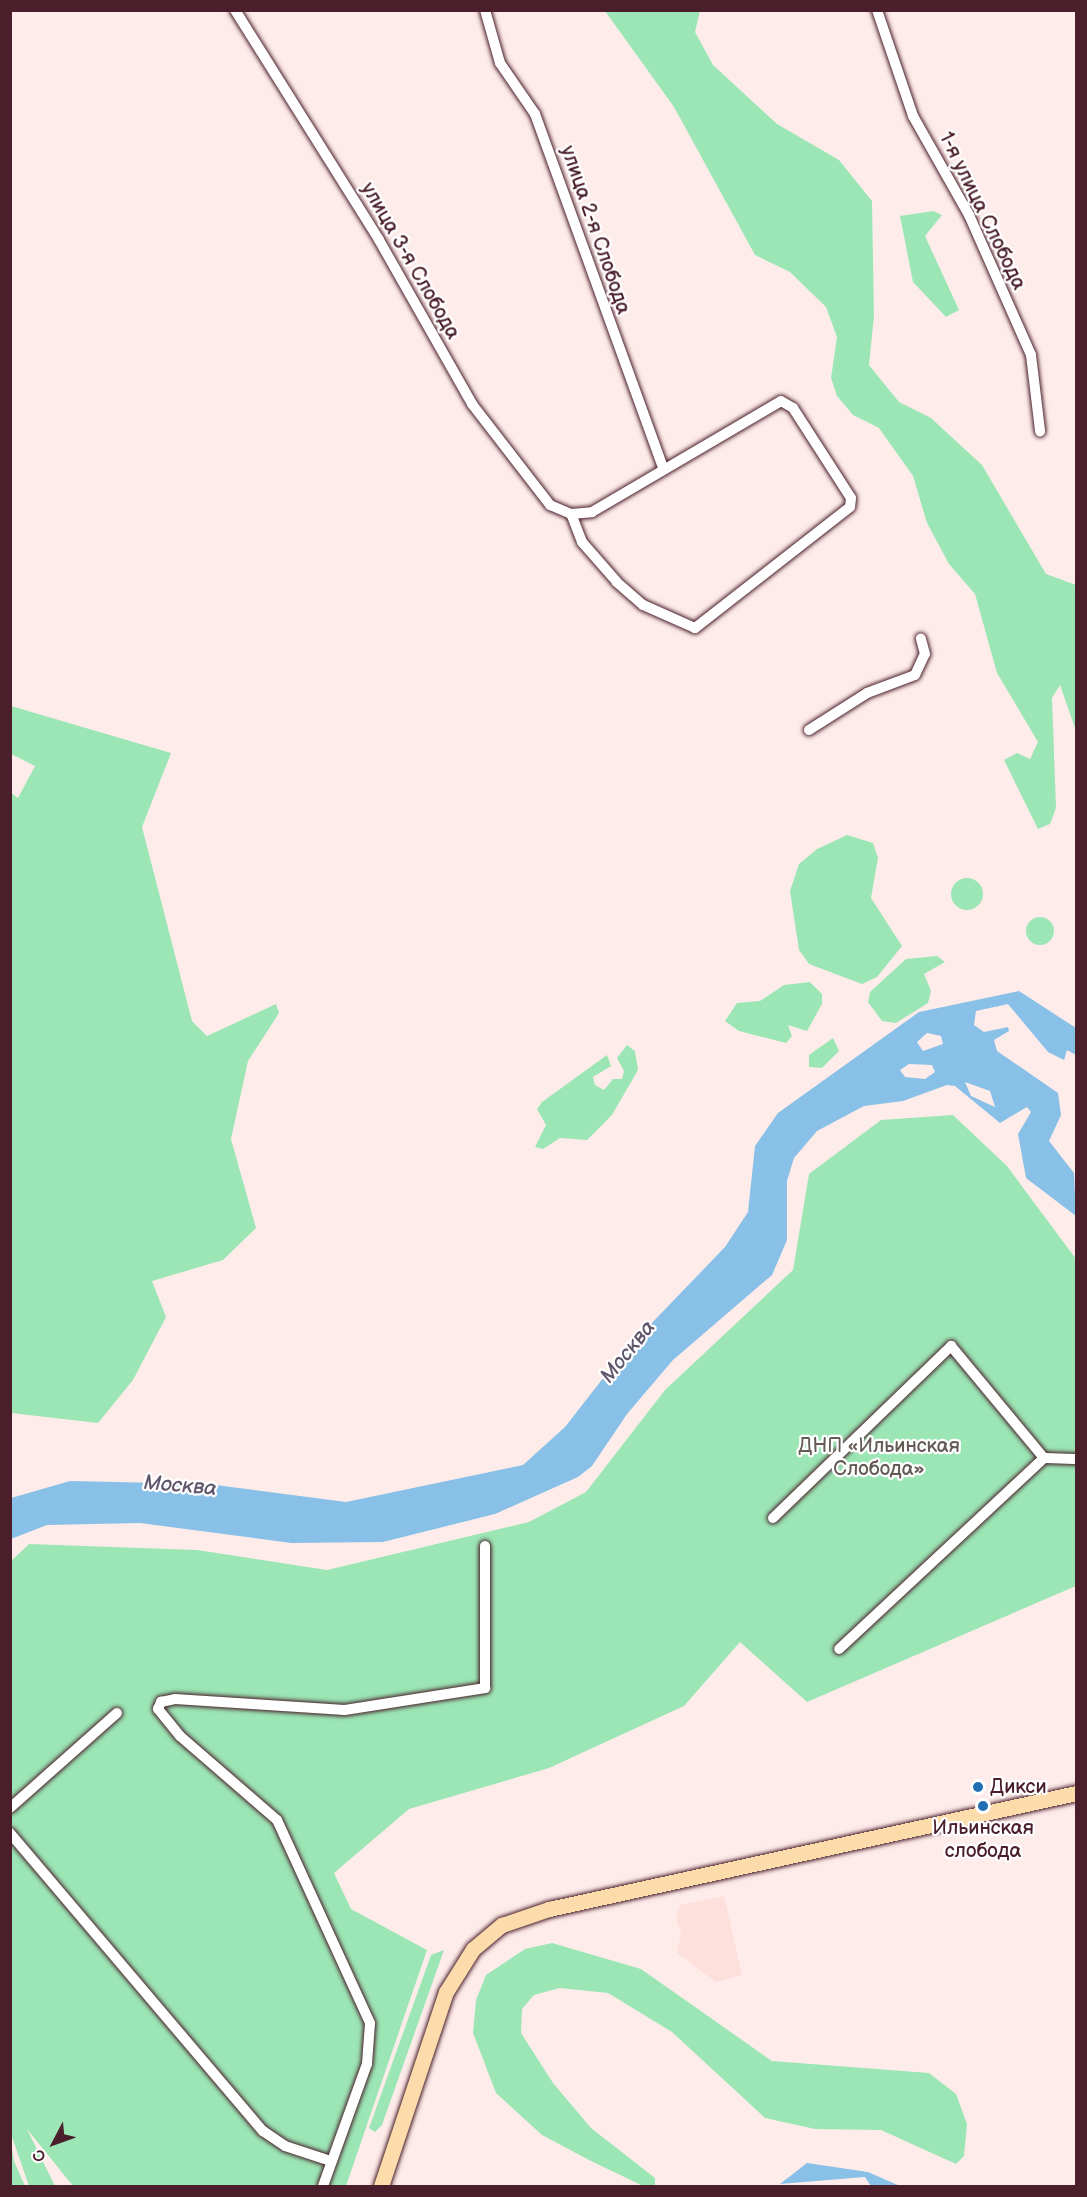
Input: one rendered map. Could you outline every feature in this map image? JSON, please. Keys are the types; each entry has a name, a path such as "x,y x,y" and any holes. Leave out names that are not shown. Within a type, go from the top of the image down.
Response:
{"main road":[{"path":"381,2187 452,1979 473,1949 505,1923 549,1909 1077,1793"}],"street":[{"name":"улица 3-я Слобода","path":"235,10 379,240 472,404 532,486 550,505 571,513"},
{"name":"улица 2-я Слобода","path":"485,10 500,63 535,114 663,467"},
{"name":"1-я улица Слобода","path":"877,10 912,116 969,215 1030,355 1040,432"},
{"path":"781,400 793,408 851,498 850,507 695,628 643,605 618,582 582,542 571,513 592,512 663,467 781,400"},
{"path":"809,730 867,693 915,675 925,654 921,639"},
{"path":"773,1518 951,1346 1044,1458"},
{"path":"839,1649 1044,1458 1077,1459"},
{"path":"323,2187 367,2064 370,2023 277,1820 180,1736 158,1709 161,1702 176,1699 345,1710 485,1688 485,1546"},
{"path":"10,1808 117,1713"},
{"path":"10,1833 264,2131 285,2146 331,2161"}],"shaded area":[{"path":"724,1896 742,1975 716,1982 677,1953 681,1934 676,1917 680,1905"}],"green space":[{"path":"605,11 700,11 695,32 713,65 777,124 839,160 872,201 874,316 869,365 899,402 931,418 982,465 1046,574 1076,585 1076,731 1060,685 1052,698 1056,808 1050,824 1038,829 1004,760 1017,753 1030,759 1038,742 997,673 975,594 949,564 927,523 913,476 879,428 853,415 837,396 831,378 837,337 826,307 790,272 755,255 674,107"},
{"path":"933,211 942,215 925,236 959,310 946,317 913,282 900,216"},
{"path":"11,706 171,753 142,827 192,1021 207,1036 276,1004 279,1013 248,1061 231,1139 256,1228 223,1260 152,1281 166,1317 133,1380 98,1423 11,1413 10,792 18,798 35,766 11,754"},
{"path":"847,835 873,843 878,858 871,898 902,946 877,977 862,984 809,964 799,950 790,891 799,864 817,849"},
{"path":"967,878 978,883 983,894 978,905 967,910 956,905 951,894 956,883"},
{"path":"1040,917 1050,921 1054,931 1050,941 1040,945 1030,941 1026,931 1030,921"},
{"path":"937,956 945,962 924,974 931,991 928,1003 896,1023 882,1021 868,1002 870,992 906,959"},
{"path":"810,982 822,994 822,1004 807,1031 788,1025 792,1036 786,1043 739,1031 725,1021 737,1003 760,1001 784,985"},
{"path":"833,1038 839,1051 822,1068 809,1067 809,1055"},
{"path":"627,1045 635,1051 638,1070 612,1115 587,1140 560,1138 543,1149 535,1147 546,1125 537,1109 542,1102 607,1055 611,1066 593,1077 595,1085 604,1090 613,1079 622,1079 624,1071 617,1058"},
{"name":"ДНП «Ильинская Слобода»","path":"953,1115 1007,1166 1076,1259 1076,1586 807,1702 740,1642 684,1706 549,1768 409,1809 334,1873 351,1909 427,1950 346,2186 73,2186 27,2129 55,2186 29,2186 11,2134 10,1562 29,1544 197,1550 327,1570 529,1522 586,1492 665,1390 793,1270 809,1174 881,1120"},
{"path":"552,1943 641,1969 772,2061 929,2073 956,2094 967,2124 964,2156 956,2164 881,2130 815,2129 765,2118 672,2032 608,1993 560,1988 534,1995 522,2009 521,2033 553,2083 591,2128 655,2178 655,2186 643,2186 589,2160 542,2135 496,2093 473,2033 476,2000 486,1975 525,1949"},
{"path":"444,1950 382,2125 375,2132 369,2128 431,1955"},
{"path":"11,2143 14,2161 25,2186 11,2186"}],"water":[{"name":"Москва","path":"1019,991 1076,1028 1076,1055 1067,1050 1064,1060 1048,1052 1008,1004 976,1011 974,1025 984,1032 1008,1027 1009,1031 994,1040 997,1051 1058,1093 1061,1115 1049,1141 1074,1173 1076,1216 1026,1178 1018,1134 1031,1112 1027,1107 1000,1123 955,1086 947,1085 903,1101 864,1106 817,1131 794,1158 787,1181 787,1240 772,1275 673,1360 627,1414 592,1466 578,1477 495,1514 383,1542 291,1543 140,1523 47,1525 11,1539 11,1498 70,1481 208,1484 346,1502 523,1465 565,1427 622,1354 725,1247 748,1212 755,1146 778,1113 919,1012","holes":["927,1033 941,1036 943,1044 923,1051 917,1042","909,1064 932,1065 935,1072 925,1079 905,1077 900,1070","965,1082 990,1091 995,1107 971,1096"]},
{"path":"807,2163 868,2172 900,2186 871,2186 865,2177 780,2184"}],"place":[{"name":"Дикси","path":"978,1787"},
{"name":"Ильинская слобода","path":"983,1806"}]}
